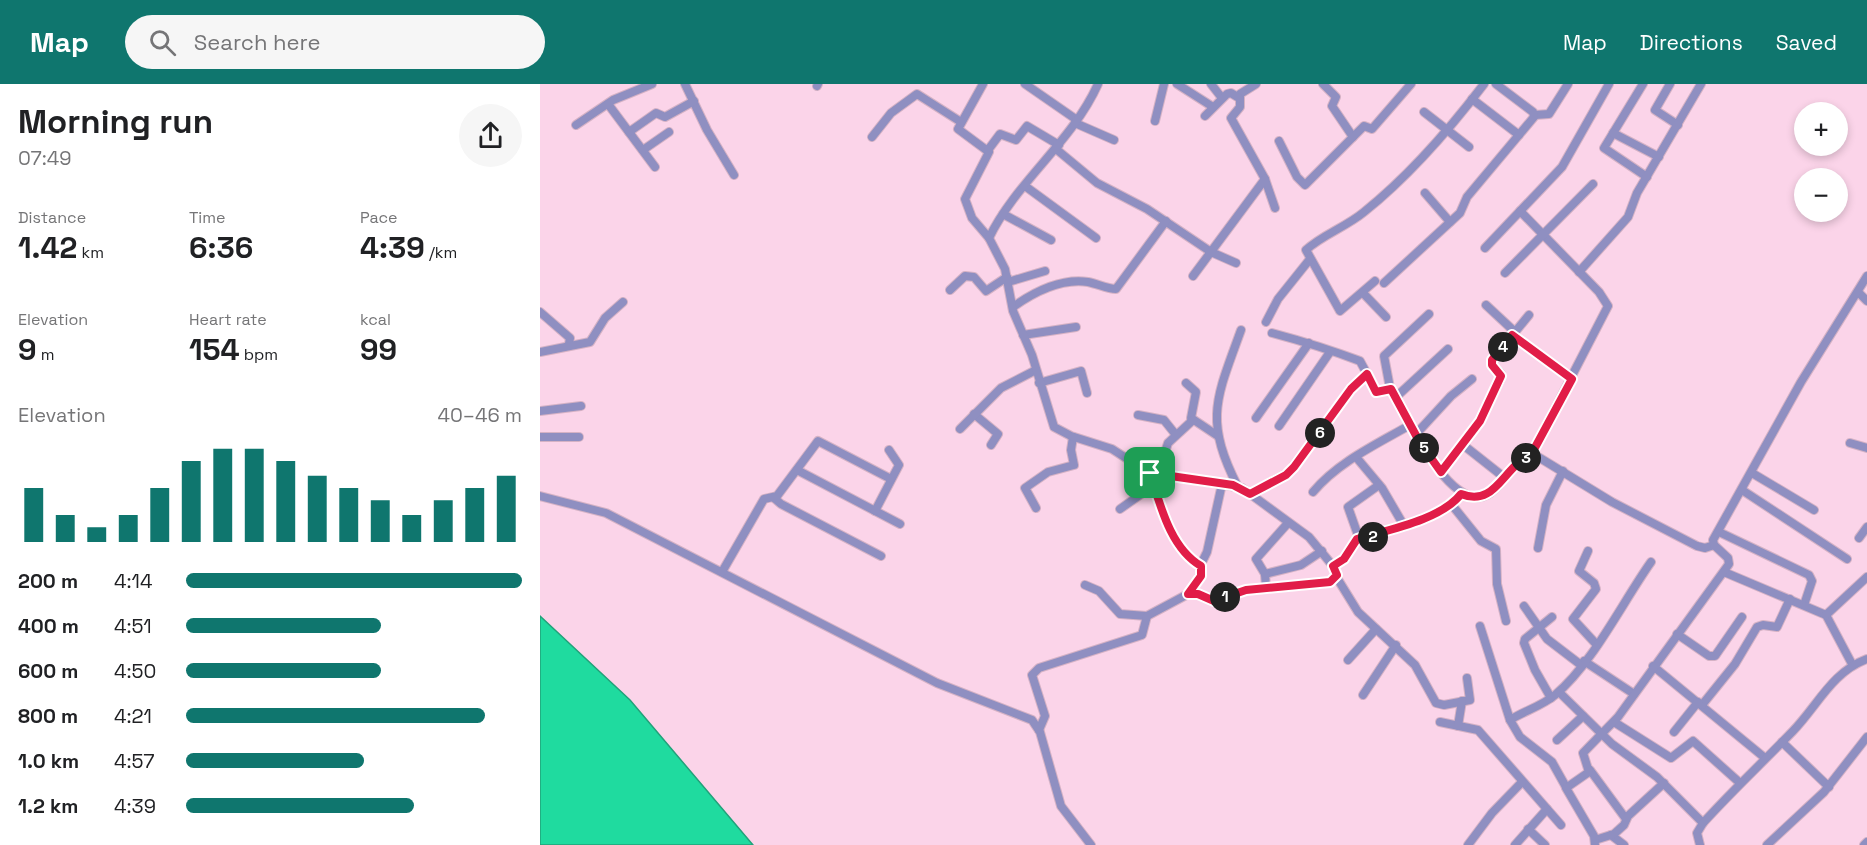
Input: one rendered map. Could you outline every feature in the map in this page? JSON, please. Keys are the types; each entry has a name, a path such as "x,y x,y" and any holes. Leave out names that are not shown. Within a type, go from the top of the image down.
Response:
{"street":[{"path":"576,125 608,104 652,84"},
{"path":"685,84 734,175"},
{"path":"983,84 958,131 988,150"},
{"path":"1024,84 1076,121 1114,140"},
{"path":"989,238 1025,186 1058,147 1098,84"},
{"path":"1155,121 1164,84"},
{"path":"1177,84 1213,107"},
{"path":"1211,84 1222,98"},
{"path":"1256,84 1242,92 1239,98 1240,107 1231,118 1265,179 1275,208"},
{"path":"1323,84 1336,97 1332,106 1353,137"},
{"path":"1279,141 1303,186 1364,126 1372,129 1412,84"},
{"path":"1484,84 1405,175 1362,214 1307,248 1310,259 1340,311 1379,282 1462,210 1467,197 1535,115"},
{"path":"1496,84 1535,115 1549,114 1568,84"},
{"path":"1485,248 1566,162 1609,84"},
{"path":"1643,84 1605,150 1647,177"},
{"path":"1670,84 1655,110 1677,125"},
{"path":"1579,272 1628,218 1647,177 1701,84"},
{"path":"1205,116 1222,98 1231,93 1239,98"},
{"path":"872,137 891,112 917,94 961,122"},
{"path":"1472,99 1519,135"},
{"path":"629,132 656,113 664,117 694,102"},
{"path":"608,104 655,167"},
{"path":"1424,112 1469,147"},
{"path":"1236,263 1211,252 1166,221 1097,183 1058,147 1027,126 1018,140 1000,134 988,150 965,199 972,218 989,238 1007,279 1012,307 1036,370 1053,425 1073,436 1112,449 1135,466 1154,473 1238,487 1250,494 1309,537 1322,551 1333,566 1337,578 1358,612 1396,645 1421,673 1436,703 1444,705 1470,699 1467,678"},
{"path":"643,150 669,132"},
{"path":"1613,133 1659,157"},
{"path":"1193,276 1265,179"},
{"path":"1506,273 1593,184"},
{"path":"1025,186 1095,238"},
{"path":"1425,193 1450,222"},
{"path":"1429,314 1384,356 1390,388 1410,425 1441,472 1461,494 1475,497 1487,495 1531,455 1608,306 1606,300 1520,211"},
{"path":"1004,214 1051,240"},
{"path":"1012,307 1033,294 1068,281 1087,282 1116,289 1166,221"},
{"path":"1266,322 1278,298 1310,259"},
{"path":"950,290 965,276 974,277 986,291 1007,279 1045,271"},
{"path":"1626,819 1590,770 1582,754 1614,722 1729,564 1728,558 1714,545 1713,540 1801,382 1867,276"},
{"path":"1858,292 1867,300"},
{"path":"1363,293 1386,317"},
{"path":"540,352 568,344 590,342 605,318 623,302"},
{"path":"1486,305 1514,334 1572,379"},
{"path":"540,312 570,338 568,344"},
{"path":"1441,472 1484,414 1500,380 1500,374 1492,365 1492,360 1529,315"},
{"path":"1023,335 1076,327"},
{"path":"1238,487 1224,460 1218,435 1217,398 1241,330"},
{"path":"1272,333 1309,342 1330,352 1360,360 1376,392 1390,388"},
{"path":"1257,418 1309,342"},
{"path":"1396,397 1448,349"},
{"path":"1279,426 1330,352"},
{"path":"960,429 1001,388 1036,370"},
{"path":"1040,383 1081,371 1087,393"},
{"path":"1250,494 1286,475 1294,467 1351,389 1367,374"},
{"path":"1416,434 1451,396 1472,379"},
{"path":"1186,383 1196,392 1191,417 1218,435"},
{"path":"540,411 581,406"},
{"path":"974,414 998,434 991,445"},
{"path":"1138,415 1164,420 1176,435"},
{"path":"1193,420 1166,445 1154,473 1154,485 1176,541 1190,559 1201,566"},
{"path":"1313,492 1327,478 1356,457 1410,425"},
{"path":"540,437 579,436"},
{"path":"1036,508 1025,488 1048,472 1074,465 1071,450 1073,436"},
{"path":"722,572 763,500 774,498 820,441 891,479"},
{"path":"1850,443 1867,448"},
{"path":"1462,444 1505,478"},
{"path":"875,511 899,464 889,450"},
{"path":"1531,455 1540,457 1612,502 1697,546 1705,548 1714,545"},
{"path":"1356,457 1379,485 1403,524"},
{"path":"797,470 900,524"},
{"path":"1538,548 1546,505 1563,471"},
{"path":"1752,473 1814,510"},
{"path":"1085,585 1100,591 1120,614 1147,616 1188,594 1201,576 1201,566 1207,552 1222,484"},
{"path":"1120,509 1154,485"},
{"path":"1359,538 1348,507 1379,485"},
{"path":"1742,490 1847,559"},
{"path":"1333,566 1344,559 1359,538 1381,534 1452,505 1461,494"},
{"path":"540,496 606,513 937,682 1028,718 1039,730 1061,806 1091,845"},
{"path":"774,498 781,504 881,556"},
{"path":"1452,505 1481,542 1496,549 1498,591 1506,621"},
{"path":"1266,587 1265,574 1256,559 1288,523"},
{"path":"1859,538 1867,527"},
{"path":"1719,532 1807,573 1812,581 1804,604"},
{"path":"1588,550 1579,571 1596,587 1573,619 1597,645"},
{"path":"1265,574 1301,565 1322,551"},
{"path":"1510,720 1559,692 1597,645 1651,562"},
{"path":"1724,572 1826,615 1852,664"},
{"path":"1826,615 1867,577"},
{"path":"1188,594 1198,594 1214,601 1235,592 1266,587 1325,583 1337,578"},
{"path":"1674,732 1735,664 1757,627 1763,625 1777,627 1790,598"},
{"path":"1524,606 1538,628 1560,651 1634,694"},
{"path":"1039,730 1045,716 1033,678 1036,669 1142,635 1147,616"},
{"path":"1551,617 1524,643 1551,698"},
{"path":"1677,634 1709,656 1715,656 1742,617"},
{"path":"1480,626 1510,720 1520,737 1552,762 1595,843 1624,825 1626,819 1664,783"},
{"path":"1348,660 1376,628"},
{"path":"1363,695 1396,645"},
{"path":"1696,843 1703,823 1782,742 1837,676 1852,664 1867,659"},
{"path":"1653,666 1765,758"},
{"path":"1559,692 1602,735 1664,783 1703,823"},
{"path":"1458,726 1462,701"},
{"path":"1557,740 1583,716"},
{"path":"1440,722 1479,730 1561,825"},
{"path":"1614,722 1671,758 1694,741 1740,783"},
{"path":"1767,845 1828,787 1867,737"},
{"path":"1782,742 1828,787"},
{"path":"1566,787 1590,770"},
{"path":"1468,845 1492,813 1522,782"},
{"path":"1515,845 1547,809"},
{"path":"1528,830 1545,845"},
{"path":"1611,835 1624,845"}],"shaded area":[{"path":"540,616 630,700 753,845 540,845"}],"route":[{"path":"1512,335 1572,379 1531,455 1521,461 1490,493 1475,497 1461,494 1452,505 1444,509 1373,537 1357,539 1344,559 1333,566 1337,578 1330,582 1260,587 1235,592 1214,601 1195,593 1188,594 1201,576 1201,566 1185,554 1176,541 1150,473 1233,485 1250,494 1286,475 1294,467 1351,389 1367,374 1374,391 1391,389 1419,441 1441,472 1480,421 1501,376 1492,365 1492,360 1512,335"}]}
